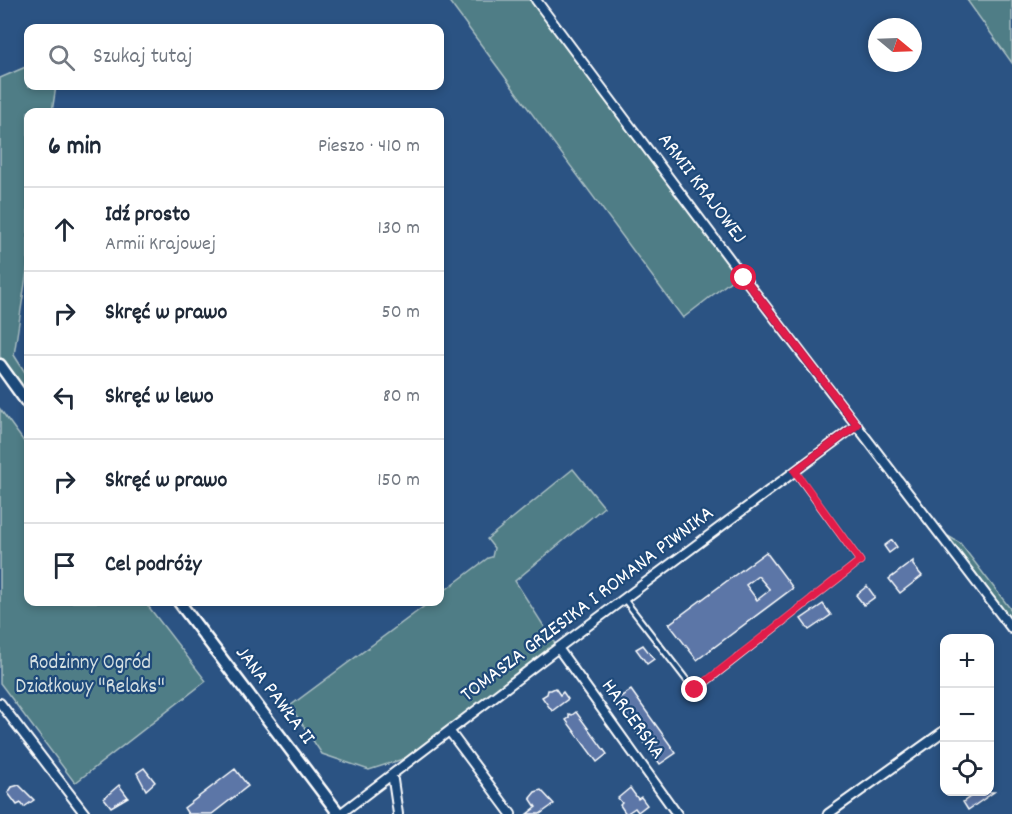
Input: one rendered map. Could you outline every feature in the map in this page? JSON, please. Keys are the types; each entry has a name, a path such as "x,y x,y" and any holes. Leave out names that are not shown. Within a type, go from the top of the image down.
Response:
{"main road":[{"path":"0,365 24,398"},
{"name":"JANA PAWŁA II","path":"182,606 340,814"}],"street":[{"name":"ARMII KRAJOWEJ","path":"536,0 1012,629"},
{"name":"TOMASZA GRZESIKA I ROMANA PIWNIKA","path":"340,814 857,425"},
{"name":"HARCERSKA","path":"558,648 677,814"},
{"path":"0,702 85,814"},
{"path":"450,732 511,814"},
{"path":"828,814 940,735"},
{"path":"390,776 393,780 398,814"}],"lane":[{"path":"624,599 695,690 860,561 795,471"}],"green space":[{"path":"448,0 530,0 737,276 683,318"},
{"path":"967,0 1012,0 1012,63"},
{"path":"24,68 24,90 55,90 53,108 24,108 24,290 14,355 24,371 24,389 0,357 0,78"},
{"name":"Rodzinny Ogród Działkowy \"Relaks\"","path":"0,409 24,442 24,606 148,606 206,681 75,783 0,683"},
{"path":"573,469 604,507 515,581 556,645 406,758 369,770 322,754 290,706 425,606 444,606 444,591 492,557 494,548 487,539"},
{"path":"948,536 960,543 1012,611 1012,621"}],"building":[{"path":"892,540 897,547 889,553 884,546"},
{"path":"766,552 793,588 697,660 669,624","holes":["758,576 770,590 757,600 746,585"]},
{"path":"913,561 913,565 922,576 900,593 889,579"},
{"path":"867,586 875,597 864,605 856,595"},
{"path":"823,604 831,615 809,630 801,619"},
{"path":"643,645 654,659 647,664 636,649"},
{"path":"555,688 560,695 563,692 568,699 552,711 542,697 547,694 548,690"},
{"path":"631,690 676,753 660,764 614,701"},
{"path":"576,712 607,754 597,762 566,720 569,714"},
{"path":"144,768 155,782 146,790 137,773"},
{"path":"235,769 248,786 212,814 188,814 184,808"},
{"path":"19,785 34,800 24,807 21,803 17,805 8,793 12,787"},
{"path":"119,785 128,797 111,807 104,798"},
{"path":"630,788 638,799 641,797 647,805 638,812 635,808 626,814 618,798"},
{"path":"541,790 554,804 540,814 527,814 536,807 530,798 535,792"},
{"path":"971,796 988,796 968,810 963,802"}],"route":[{"path":"695,690 860,561 795,471 857,425 744,278"}]}
